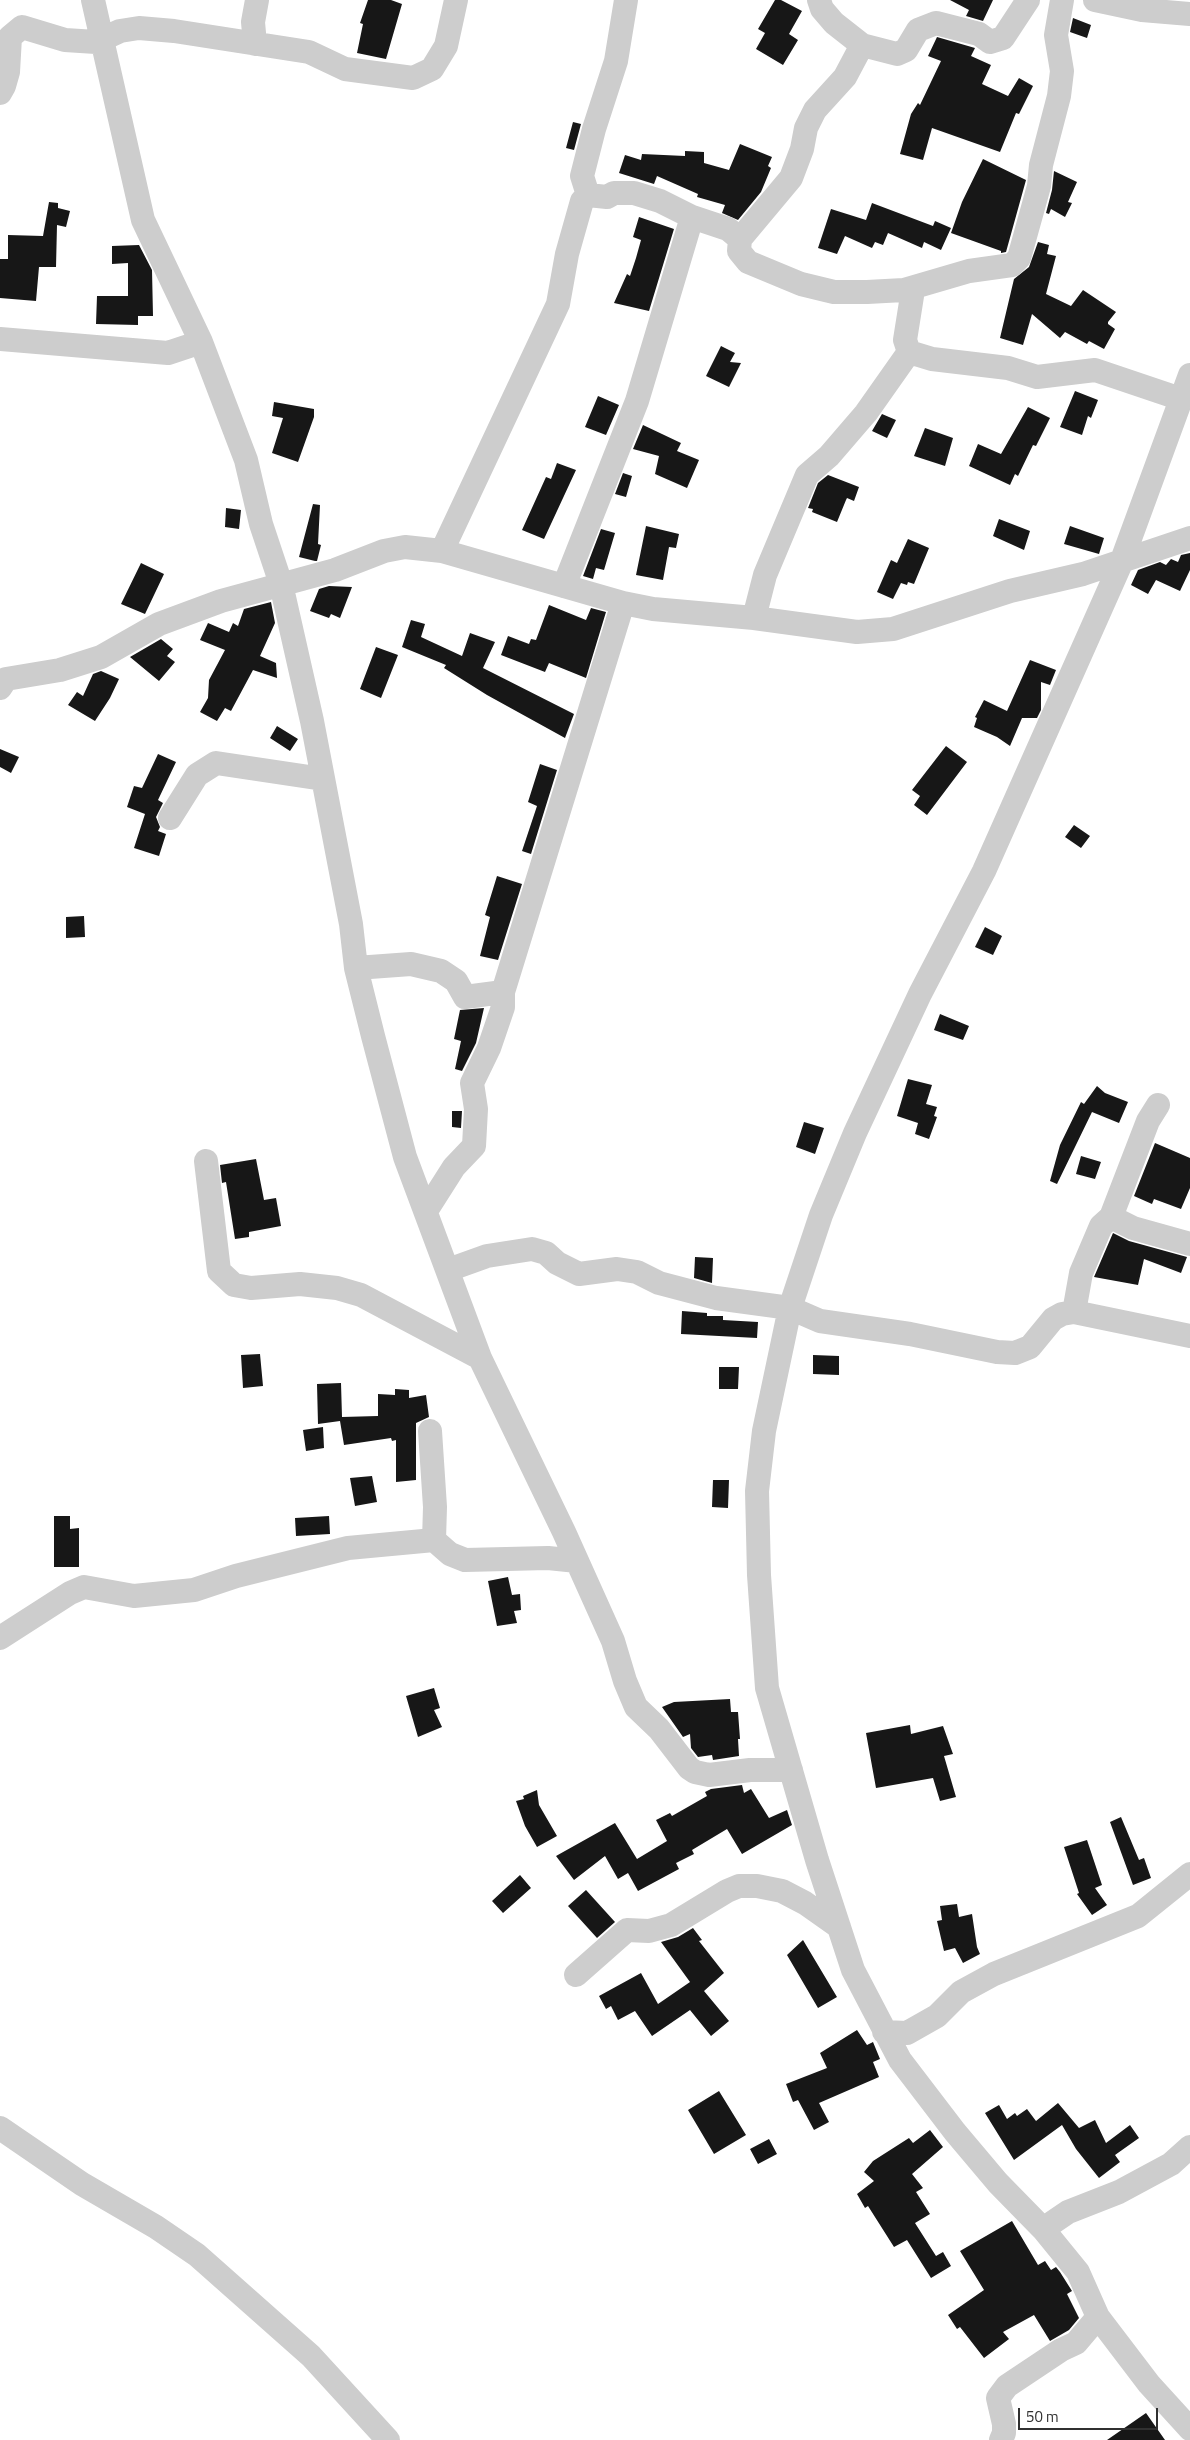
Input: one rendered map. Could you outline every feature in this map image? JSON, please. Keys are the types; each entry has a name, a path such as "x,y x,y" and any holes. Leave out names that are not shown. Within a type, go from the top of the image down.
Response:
{"street":[{"path":"93,0 143,220 201,342 246,460 261,524 280,584 323,779 351,924 356,968 405,1157 480,1358 520,1437 577,1560 613,1642 625,1681 636,1707 659,1729 689,1768 701,1775 750,1770 791,1770"},
{"path":"255,44 253,22 256,0"},
{"path":"0,93 8,72 10,37 22,27 66,40 96,42 102,37 120,30 140,28 174,30 309,52 345,68 413,78 432,69 446,46 456,0"},
{"path":"588,194 582,176 594,129 616,61 626,0"},
{"path":"818,0 822,9 834,23 862,45 897,54 906,50 918,30 936,23 979,34 990,42 1003,38 1028,0"},
{"path":"862,45 845,78 815,110 806,128 802,148 791,178 740,239 739,251 748,262 801,284 834,292 904,290 970,270 1012,265 1018,258 1039,186 1041,165 1059,96 1062,71 1056,36 1062,0"},
{"path":"1096,0 1142,10 1190,14"},
{"path":"588,194 607,197 614,193 634,193 660,201 692,217 728,229 740,239"},
{"path":"442,551 558,304 567,254 582,201 588,194"},
{"path":"564,586 637,401 692,217"},
{"path":"754,618 765,575 807,475 829,456 866,413 908,352 905,340 912,296 904,290"},
{"path":"0,339 168,353 201,342"},
{"path":"908,352 932,359 1008,368 1037,377 1095,370 1181,399"},
{"path":"1190,375 1121,563 984,871 920,994 855,1133 821,1215 790,1308 764,1432 757,1491 759,1575 768,1688 817,1860 853,1970 900,2060 955,2132 998,2183 1043,2229 1078,2272 1098,2317 1149,2384 1190,2430"},
{"path":"0,688 6,679 60,670 101,657 159,624 222,601 335,570 384,551 406,547 442,551 623,603 653,609 754,618 857,632 893,629 1010,591 1121,563 1190,538"},
{"path":"426,1211 454,1167 474,1146 476,1109 472,1083 489,1048 503,1007 503,992 623,603"},
{"path":"170,818 197,775 216,763 323,779"},
{"path":"356,968 411,964 441,971 456,982 465,997 503,992"},
{"path":"1074,1312 1081,1273 1101,1226 1111,1217 1148,1121 1158,1105"},
{"path":"206,1161 219,1271 234,1285 251,1288 300,1284 337,1288 361,1295 480,1358"},
{"path":"1111,1217 1133,1228 1190,1244"},
{"path":"448,1270 486,1256 532,1249 546,1253 557,1263 579,1274 617,1269 637,1272 659,1283 716,1298 790,1308 820,1321 1015,1353 1030,1346 1053,1319 1062,1314 1074,1312 1190,1336"},
{"path":"430,1431 435,1507 434,1540"},
{"path":"0,1638 70,1593 84,1587 134,1596 194,1590 236,1576 332,1551 420,1540 434,1540 450,1554 465,1560 548,1558 577,1560"},
{"path":"884,2032 907,2033 937,2016 961,1992 994,1974 1138,1916 1190,1874"},
{"path":"576,1975 627,1930 649,1931 672,1925 727,1891 739,1886 757,1886 782,1891 805,1903 839,1928"},
{"path":"0,2128 82,2184 156,2227 197,2254 311,2356 388,2440"},
{"path":"1043,2229 1068,2212 1119,2192 1172,2164 1190,2147"},
{"path":"1001,2440 1004,2433 1004,2424 998,2398 1007,2386 1061,2350 1076,2344 1098,2317"}],"building":[{"path":"368,0 391,0 402,4 386,59 357,53 363,24 360,23"},
{"path":"775,0 781,0 802,11 789,34 798,40 783,65 756,49 765,33 758,29"},
{"path":"950,0 993,0 983,21 966,16 969,10"},
{"path":"1073,18 1091,25 1087,38 1070,32"},
{"path":"937,37 975,48 971,56 991,65 982,84 1008,96 1019,78 1033,86 1019,114 1016,113 1000,152 932,128 923,160 900,154 911,114 918,103 920,105 941,61 928,56"},
{"path":"573,122 581,124 574,150 566,148"},
{"path":"740,144 772,157 768,166 771,168 761,192 738,220 722,213 725,205 697,197 698,194 657,176 654,184 619,173 625,155 641,160 642,154 685,156 685,151 704,152 704,163 729,170"},
{"path":"983,159 1026,180 1006,252 1001,253 1001,251 951,233 962,202"},
{"path":"1054,171 1077,182 1068,202 1072,203 1065,217 1051,209 1049,214 1046,213 1052,190"},
{"path":"49,202 58,203 58,208 70,211 66,227 57,225 56,267 39,267 36,301 0,298 0,259 8,259 8,235 43,236"},
{"path":"872,203 933,226 935,221 951,228 941,250 924,242 922,248 888,233 883,245 875,242 872,248 845,236 837,254 818,248 831,209 866,220"},
{"path":"639,217 674,229 649,311 614,303 627,274 630,276 636,258 641,240 633,237"},
{"path":"1038,242 1049,245 1047,254 1056,256 1046,294 1071,306 1083,290 1116,312 1108,322 1115,329 1104,349 1089,341 1087,344 1065,332 1060,338 1032,314 1023,345 1000,338 1014,279 1029,267"},
{"path":"139,245 152,270 153,316 138,316 138,325 96,324 97,296 128,296 128,263 112,264 112,246"},
{"path":"721,346 735,353 730,362 741,363 729,387 706,376"},
{"path":"1075,391 1098,400 1091,418 1088,416 1082,435 1060,427"},
{"path":"598,396 619,405 606,435 585,427"},
{"path":"274,402 314,409 314,417 298,462 272,453 283,418 272,416"},
{"path":"1028,407 1050,418 1036,446 1033,445 1018,476 1015,474 1010,485 969,466 978,444 1001,454"},
{"path":"882,414 896,420 887,438 872,431"},
{"path":"643,425 681,443 677,451 699,460 687,488 655,474 659,456 633,449"},
{"path":"925,428 953,438 945,466 914,456"},
{"path":"557,463 576,470 544,539 522,530 546,477 551,479"},
{"path":"623,473 632,476 626,497 615,494"},
{"path":"828,475 859,487 854,501 847,498 837,522 812,512 813,509 808,508 818,483"},
{"path":"313,504 320,505 318,544 321,545 317,561 299,557"},
{"path":"226,508 241,510 239,529 225,527"},
{"path":"999,519 1030,531 1024,550 993,536"},
{"path":"646,526 679,534 676,548 669,547 663,580 636,575"},
{"path":"1070,526 1104,538 1099,554 1064,544"},
{"path":"601,529 615,533 604,570 596,568 593,579 583,576"},
{"path":"908,539 929,548 914,584 908,582 907,585 901,583 893,599 877,592 891,560 897,563"},
{"path":"1190,553 1190,570 1180,591 1156,580 1148,594 1131,585 1138,570 1160,562 1166,565 1171,559 1178,562 1181,555"},
{"path":"141,563 164,574 145,614 121,604"},
{"path":"329,586 352,587 340,618 331,614 329,618 310,611 319,589"},
{"path":"271,602 275,623 260,656 276,663 277,678 253,670 231,711 225,708 217,721 200,712 208,698 209,680 225,650 200,640 208,623 229,632 233,623 238,626 244,609"},
{"path":"549,605 586,620 591,608 606,612 586,678 549,663 545,672 501,655 508,636 529,644 531,639 536,640"},
{"path":"411,620 425,624 421,637 462,656 470,633 495,642 483,668 574,714 565,738 487,695 444,668 446,665 402,647"},
{"path":"161,639 173,649 167,656 175,662 159,681 130,657"},
{"path":"376,647 398,655 381,698 360,689"},
{"path":"1030,660 1056,670 1050,685 1041,682 1041,710 1037,718 1022,718 1010,746 997,737 974,727 977,718 975,717 984,700 1007,711"},
{"path":"101,671 119,679 110,698 95,721 68,705 77,692 83,696 93,674"},
{"path":"277,726 298,739 290,751 270,738"},
{"path":"946,746 967,762 927,815 914,805 920,796 912,790"},
{"path":"0,749 19,757 11,773 0,767"},
{"path":"158,754 176,762 158,800 163,803 156,817 160,827 158,831 166,834 159,856 134,848 145,814 127,807 134,786 142,788"},
{"path":"540,764 557,770 531,854 522,851 537,806 528,802"},
{"path":"1074,825 1090,836 1081,848 1065,837"},
{"path":"497,876 522,884 498,960 480,956 490,917 485,915"},
{"path":"84,916 85,937 66,938 66,917"},
{"path":"985,927 1002,936 993,955 975,947"},
{"path":"484,1008 476,1043 462,1071 455,1069 461,1041 454,1039 460,1010"},
{"path":"940,1014 969,1026 963,1040 934,1030"},
{"path":"908,1079 932,1085 926,1104 937,1107 934,1116 937,1117 929,1139 915,1134 918,1123 897,1116"},
{"path":"1097,1086 1105,1093 1128,1102 1119,1123 1092,1112 1057,1184 1050,1181 1060,1145 1081,1102 1084,1104"},
{"path":"452,1111 462,1111 461,1128 452,1127"},
{"path":"804,1122 824,1128 815,1154 796,1147"},
{"path":"1155,1143 1190,1158 1190,1188 1181,1209 1154,1199 1152,1204 1134,1196"},
{"path":"1081,1156 1101,1162 1095,1179 1076,1174"},
{"path":"256,1159 264,1200 276,1198 281,1226 249,1232 249,1237 235,1239 226,1182 222,1183 220,1165"},
{"path":"1113,1233 1129,1241 1187,1257 1181,1273 1144,1259 1138,1285 1094,1277"},
{"path":"695,1257 713,1258 712,1283 694,1278"},
{"path":"682,1311 707,1313 707,1316 723,1316 723,1320 758,1322 757,1338 681,1334"},
{"path":"260,1354 263,1386 243,1388 241,1355"},
{"path":"813,1355 839,1356 839,1375 813,1374"},
{"path":"719,1367 739,1367 738,1389 719,1389"},
{"path":"341,1383 342,1417 378,1416 378,1394 395,1395 395,1389 409,1390 409,1398 426,1395 429,1417 416,1423 416,1480 396,1482 396,1440 392,1441 391,1438 344,1445 340,1421 318,1424 317,1384"},
{"path":"323,1427 324,1448 306,1451 303,1430"},
{"path":"372,1476 377,1502 355,1506 350,1478"},
{"path":"713,1480 729,1480 728,1508 712,1507"},
{"path":"54,1516 70,1516 70,1529 79,1528 79,1567 54,1567"},
{"path":"329,1516 330,1534 296,1536 295,1518"},
{"path":"508,1577 512,1595 520,1594 521,1610 514,1611 517,1623 497,1626 488,1581"},
{"path":"434,1688 440,1708 434,1710 442,1727 418,1737 406,1696"},
{"path":"730,1699 731,1712 738,1712 739,1756 713,1760 712,1755 698,1757 691,1748 690,1734 683,1737 662,1707 674,1702"},
{"path":"910,1725 911,1734 943,1726 953,1754 944,1756 956,1797 940,1801 933,1778 876,1788 866,1733"},
{"path":"742,1785 744,1793 751,1789 769,1818 787,1810 792,1825 742,1854 727,1829 692,1850 694,1854 676,1863 679,1869 638,1891 628,1873 618,1879 605,1856 574,1880 556,1856 615,1823 637,1859 667,1841 656,1820 670,1813 672,1816 707,1796 705,1792 711,1789"},
{"path":"537,1790 539,1805 557,1836 537,1847 525,1826 516,1801 524,1799 523,1796"},
{"path":"1121,1817 1139,1860 1144,1858 1151,1878 1133,1885 1110,1822"},
{"path":"1087,1840 1102,1885 1095,1888 1107,1905 1092,1915 1077,1894 1079,1893 1064,1847"},
{"path":"520,1875 531,1888 503,1913 492,1901"},
{"path":"586,1890 615,1922 597,1938 568,1906"},
{"path":"957,1904 959,1917 972,1914 977,1947 980,1954 963,1963 955,1948 944,1951 937,1921 942,1920 940,1906"},
{"path":"693,1928 702,1940 699,1941 724,1973 704,1991 729,2021 711,2036 690,2010 652,2036 635,2011 618,2020 611,2006 606,2009 599,1996 641,1973 658,2004 690,1982 661,1942 678,1937"},
{"path":"803,1940 837,1997 818,2008 787,1955"},
{"path":"857,2030 867,2045 873,2042 880,2059 873,2062 879,2077 819,2103 829,2122 814,2130 798,2100 793,2102 786,2084 827,2068 820,2053"},
{"path":"719,2091 746,2135 714,2154 688,2110"},
{"path":"1058,2103 1079,2128 1095,2120 1106,2143 1130,2125 1139,2138 1115,2155 1120,2162 1099,2178 1076,2149 1062,2125 1014,2160 985,2113 999,2105 1007,2119 1015,2113 1017,2116 1027,2109 1036,2121"},
{"path":"930,2130 943,2147 912,2174 923,2188 916,2192 930,2214 915,2223 936,2256 943,2252 951,2266 931,2278 907,2240 894,2247 868,2206 865,2208 857,2194 874,2181 864,2172 873,2161 909,2138 913,2143"},
{"path":"769,2139 777,2154 758,2164 750,2149"},
{"path":"1012,2221 1038,2265 1045,2261 1051,2270 1056,2267 1060,2272 1072,2291 1067,2294 1079,2318 1069,2330 1050,2341 1034,2315 1003,2332 1009,2339 984,2358 960,2327 957,2329 948,2315 984,2290 960,2251"},
{"path":"1146,2413 1165,2440 1107,2440"}]}
